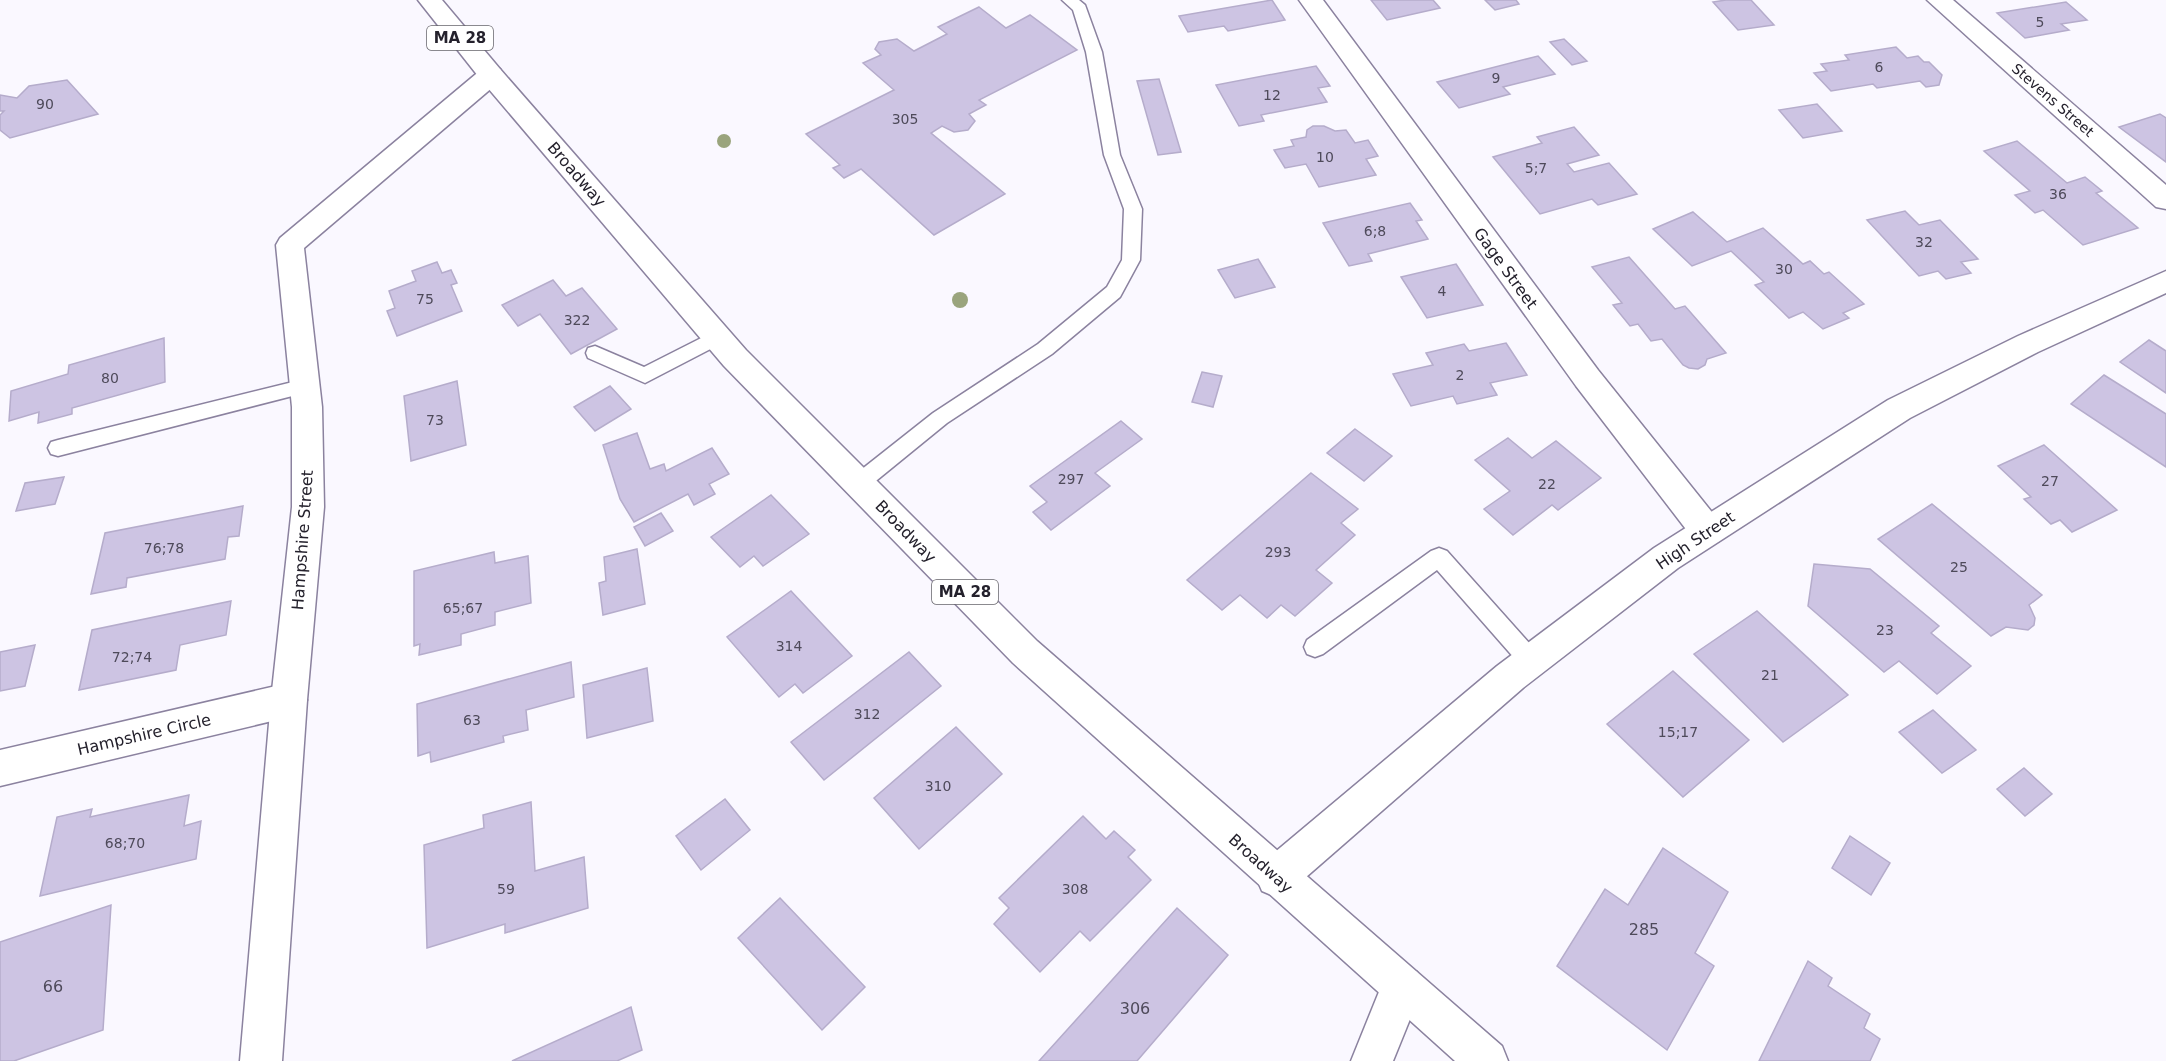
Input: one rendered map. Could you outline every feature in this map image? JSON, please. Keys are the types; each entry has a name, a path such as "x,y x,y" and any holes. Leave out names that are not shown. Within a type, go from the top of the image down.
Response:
{"main road":[{"name":"Broadway","path":"430,0 490,75 717,337 1025,652 1276,877 1487,1061"},
{"name":"Gage Street","path":"1311,0 1587,378 1707,531"},
{"name":"Stevens Street","path":"1939,0 2166,200"},
{"name":"Hampshire Street","path":"261,1061 289,700 308,507 305,386 290,245 490,75"},
{"name":"High Street","path":"1276,877 1531,662 1666,558 1899,409 2028,344 2166,281"},
{"name":"Hampshire Circle","path":"0,768 289,700"},
{"path":"1372,1061 1402,987"}],"lane":[{"path":"859,483 940,418 1045,349 1106,300 1114,292 1131,260 1133,208 1112,155 1094,52 1080,8 1069,0"},
{"path":"595,353 645,376 717,337"},
{"path":"58,448 305,386"},
{"path":"1315,647 1439,557 1531,662"}],"building":[{"path":"1272,0 1285,20 1228,31 1224,26 1188,32 1179,16"},
{"path":"1371,0 1433,0 1440,8 1387,20"},
{"path":"1485,0 1516,0 1519,4 1495,10"},
{"path":"1751,0 1774,25 1738,30 1713,2"},
{"path":"2066,2 2087,20 2061,24 2069,30 2025,38 1997,13"},
{"path":"979,7 1006,28 1030,15 1077,50 979,100 986,105 969,114 975,121 968,130 954,132 942,126 931,133 1005,194 934,235 861,169 844,178 833,168 840,165 806,134 894,90 863,63 881,55 875,49 879,42 897,39 914,51 947,34 938,27"},
{"path":"1564,39 1587,61 1572,65 1550,42"},
{"path":"1896,47 1907,58 1918,56 1924,62 1929,62 1942,75 1939,85 1926,87 1920,81 1877,88 1873,84 1831,91 1814,73 1827,71 1821,64 1849,60 1845,55"},
{"path":"1538,56 1555,74 1503,87 1510,94 1459,108 1437,82"},
{"path":"1316,66 1330,86 1318,88 1327,102 1261,115 1264,121 1239,126 1216,85"},
{"path":"1159,79 1181,152 1158,155 1137,81"},
{"path":"67,80 98,114 10,138 0,130 0,115 4,111 0,111 0,95 17,98 29,86"},
{"path":"1817,104 1842,131 1803,138 1779,110"},
{"path":"2160,114 2166,118 2166,162 2119,127"},
{"path":"1313,126 1324,126 1335,131 1346,130 1355,143 1368,140 1378,156 1366,159 1376,175 1319,187 1306,164 1285,168 1274,150 1294,146 1291,140 1306,137 1307,130"},
{"path":"1574,127 1599,155 1567,164 1574,172 1609,163 1637,194 1598,205 1592,199 1540,214 1493,157 1542,143 1537,137"},
{"path":"2017,141 2067,183 2085,177 2102,191 2096,193 2138,228 2083,245 2043,210 2035,213 2015,195 2030,191 1984,151"},
{"path":"1410,203 1422,220 1416,221 1428,239 1368,254 1372,261 1349,266 1323,223"},
{"path":"1905,211 1919,225 1940,220 1978,259 1961,262 1971,273 1946,279 1938,271 1919,276 1867,220"},
{"path":"1693,212 1727,242 1763,228 1803,264 1810,261 1824,274 1829,272 1864,304 1843,313 1849,318 1823,329 1803,312 1789,318 1755,285 1764,282 1731,251 1692,266 1653,229"},
{"path":"1629,257 1675,309 1685,306 1726,353 1707,359 1705,365 1698,369 1689,368 1683,365 1662,339 1651,341 1638,324 1630,326 1613,305 1622,303 1592,267"},
{"path":"1258,259 1275,287 1235,298 1218,270"},
{"path":"437,262 442,273 451,270 457,283 451,285 462,311 397,336 387,311 395,308 389,291 416,281 412,271"},
{"path":"1456,264 1483,305 1427,318 1401,277"},
{"path":"553,280 566,296 582,288 617,329 571,354 540,314 518,326 502,305"},
{"path":"164,338 165,382 72,408 72,414 38,423 39,412 9,421 11,391 68,374 69,365"},
{"path":"2149,340 2166,351 2166,393 2120,362"},
{"path":"1506,343 1527,375 1490,383 1497,395 1457,404 1453,396 1411,406 1393,374 1433,365 1426,353 1464,344 1469,351"},
{"path":"1202,372 1222,376 1213,407 1192,402"},
{"path":"2104,375 2166,414 2166,467 2071,404"},
{"path":"457,381 466,445 411,461 404,396"},
{"path":"610,386 631,409 595,431 574,407"},
{"path":"1121,421 1142,439 1095,473 1110,486 1051,530 1033,512 1047,502 1030,486"},
{"path":"1355,429 1392,456 1364,481 1327,453"},
{"path":"637,433 650,469 664,464 666,471 712,448 729,474 709,484 715,494 694,505 688,494 634,522 620,499 603,445"},
{"path":"1508,438 1532,458 1556,441 1601,478 1558,510 1552,505 1513,535 1484,509 1510,491 1475,460"},
{"path":"2044,445 2117,510 2072,532 2060,520 2051,524 2024,499 2031,497 1998,466"},
{"path":"1311,473 1358,509 1341,523 1355,535 1316,570 1332,583 1295,616 1281,605 1267,618 1240,595 1222,610 1187,580"},
{"path":"64,477 55,504 16,511 25,483"},
{"path":"771,495 809,534 763,566 754,556 740,567 711,537"},
{"path":"1932,504 2042,595 2029,605 2035,618 2034,625 2028,630 2006,627 1991,636 1878,539"},
{"path":"243,506 239,536 228,537 225,559 127,578 126,587 91,594 105,533"},
{"path":"661,513 673,531 645,546 634,527"},
{"path":"637,549 645,604 603,615 599,583 606,581 604,557"},
{"path":"494,552 495,563 528,556 531,603 495,612 495,625 461,634 461,645 419,655 420,644 414,646 414,571"},
{"path":"1814,564 1870,569 1939,626 1931,633 1971,666 1937,694 1899,661 1884,672 1808,606"},
{"path":"791,591 852,656 803,693 795,684 779,697 727,637"},
{"path":"231,601 226,635 180,645 176,670 79,690 92,630"},
{"path":"1757,611 1848,695 1783,742 1694,654"},
{"path":"35,645 25,686 0,691 0,652"},
{"path":"909,652 941,686 824,780 791,742"},
{"path":"571,662 574,697 526,710 528,730 503,736 504,742 431,762 430,752 418,756 417,704"},
{"path":"647,668 653,721 587,738 583,685"},
{"path":"1673,671 1749,740 1683,797 1607,724"},
{"path":"1933,710 1976,750 1942,773 1899,732"},
{"path":"956,727 1002,774 919,849 874,798"},
{"path":"2024,768 2052,794 2025,816 1997,789"},
{"path":"189,795 184,826 201,821 196,859 40,896 57,817 92,809 90,817"},
{"path":"725,799 750,830 701,870 676,836"},
{"path":"531,802 535,871 584,857 588,908 505,933 505,924 427,948 424,845 484,828 483,815"},
{"path":"1083,816 1106,839 1114,831 1135,850 1128,857 1151,880 1090,941 1080,931 1040,972 994,924 1009,908 999,898"},
{"path":"1850,836 1890,863 1871,895 1832,868"},
{"path":"1663,848 1728,892 1695,953 1714,966 1667,1050 1557,966 1605,889 1628,905"},
{"path":"780,898 865,987 822,1030 738,938"},
{"path":"111,905 103,1030 14,1061 0,1061 0,942"},
{"path":"1177,908 1228,955 1137,1061 1039,1061"},
{"path":"1808,961 1832,978 1828,986 1870,1014 1864,1028 1880,1039 1870,1061 1759,1061"},
{"path":"631,1007 642,1050 617,1061 512,1061"}]}
